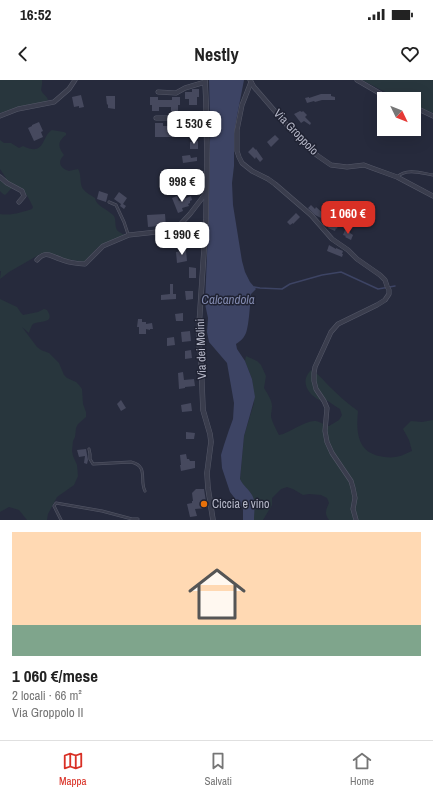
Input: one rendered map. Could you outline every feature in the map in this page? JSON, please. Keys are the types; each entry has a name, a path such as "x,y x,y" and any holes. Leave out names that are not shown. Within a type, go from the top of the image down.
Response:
{"street":[{"path":"0,116 18,109 54,102 69,89 75,80"},
{"path":"357,80 378,92"},
{"path":"158,92 176,92 205,81"},
{"name":"Via dei Molini","path":"205,81 206,220 199,344 203,410 211,442 207,474 213,520"},
{"path":"250,81 242,105 237,130 238,157 242,163 275,184 311,215 332,239 380,275 385,280 388,288 389,294 385,300 338,324 334,328 326,342 315,367 314,373 316,389 327,408 325,431 327,442 332,453 351,481 355,498 353,509 356,520"},
{"name":"Via Groppolo","path":"250,81 309,149 331,165 347,167 364,165 396,177 433,196"},
{"path":"421,110 433,116"},
{"path":"156,118 191,115 206,116"},
{"path":"0,177 22,191 24,196 20,202"},
{"path":"37,260 44,254 48,254 59,259 85,264 103,246 129,235 175,230 206,194"}],"lane":[{"path":"396,177 401,173 410,171 433,175"},
{"path":"176,190 189,192 202,190 206,187"},
{"path":"109,202 116,205 129,235"},
{"path":"89,449 90,459 93,464 136,463 140,466 142,471 142,486 145,491"},
{"path":"61,520 54,506 56,502 132,519 138,519"}],"shaded area":[{"path":"0,80 42,80 41,91 48,100 0,113"},
{"path":"362,80 433,80 433,113 421,108 421,92 385,92"},
{"path":"52,130 66,133 59,145 64,155 60,164 63,168 69,171 78,169 83,189 95,198 97,203 113,215 117,230 124,235 101,245 84,262 42,253 9,272 0,279 0,214 16,213 32,209 33,207 25,192 19,187 12,188 5,195 0,191 0,180 2,181 6,178 0,169 0,140 4,143 11,143 19,148 23,146 30,149 36,149 42,144"},
{"path":"0,299 17,307 23,315 38,312 44,309 47,310 50,318 46,321 33,324 29,333 22,327 37,347 49,353 59,363 64,375 76,382 82,389 86,417 78,424 76,428 72,451 77,465 78,476 74,485 57,497 48,514 47,520 27,520 19,510 9,507 0,512"},
{"path":"246,356 257,361 261,365 266,376 264,388 271,401 271,418 279,435 312,421 329,426 339,420 342,415 340,409 325,399 319,400 308,390 306,386 306,378 311,370 340,397 358,411 357,426 362,445 366,450 379,456 399,456 412,451 409,440 403,429 411,421 422,422 433,420 433,520 329,520 326,513 329,503 327,498 321,495 303,495 287,487 281,489 272,498 272,505 263,520 254,520 251,493 243,485 240,479 244,436 254,403 252,379 245,361"}],"water":[{"name":"Calcandola","path":"209,80 244,80 234,134 234,166 232,183 233,205 242,261 250,282 256,289 251,294 246,332 243,338 236,344 252,379 255,397 244,436 240,479 253,497 254,520 243,520 243,509 230,492 222,468 221,455 233,419 234,403 227,363 209,342 207,332 208,318 205,304 210,164"}],"building":[{"path":"192,89 199,89 197,105 189,105 189,99 185,99 185,92 192,92"},
{"path":"321,94 331,94 331,96 335,97 335,100 322,100 307,103 305,98"},
{"path":"81,95 84,107 74,107 72,97"},
{"path":"106,96 115,96 115,109 108,108"},
{"path":"150,97 158,97 158,100 172,100 172,97 180,97 178,111 171,111 171,107 159,107 159,111 152,111"},
{"path":"303,111 307,115 305,117 311,123 310,125 304,121 301,123 294,114"},
{"path":"184,121 192,121 192,124 200,124 200,130 193,131 194,135 187,135 186,128 179,129 179,131 177,131 177,137 155,137 155,123 163,123 163,126 171,126 171,124 184,123"},
{"path":"39,122 43,131 41,132 43,137 34,141 28,128"},
{"path":"275,135 279,139 271,147 267,142"},
{"path":"198,141 198,149 190,149 190,142"},
{"path":"253,147 263,159 260,162 256,157 255,159 248,152"},
{"path":"190,155 191,158 197,157 197,161 183,163 182,156"},
{"path":"184,169 196,169 197,174 185,175"},
{"path":"175,171 176,179 179,179 180,185 169,183 169,172"},
{"path":"195,180 198,186 189,188 187,186 186,181"},
{"path":"99,191 108,194 106,202 97,199"},
{"path":"119,192 127,198 123,204 126,206 124,209 120,206 121,204 114,199"},
{"path":"177,196 179,201 191,196 192,200 188,204 189,206 182,208 183,211 178,213 172,198"},
{"path":"311,205 315,209 316,207 324,214 321,218 315,215 308,208"},
{"path":"296,213 300,217 290,225 287,222"},
{"path":"165,214 166,227 148,227 147,215"},
{"path":"334,219 339,221 335,231 328,228"},
{"path":"194,223 200,223 201,230 193,231 194,235 190,235 190,238 187,238 187,227 194,226"},
{"path":"345,230 353,235 351,240 343,235"},
{"path":"329,245 343,251 342,257 327,251"},
{"path":"186,250 187,261 177,263 176,252"},
{"path":"189,267 196,268 196,278 189,278"},
{"path":"170,284 173,284 173,294 176,294 176,299 161,300 161,295 170,294"},
{"path":"185,291 193,291 193,299 186,300"},
{"path":"183,313 183,321 176,321 175,314"},
{"path":"138,319 142,319 142,322 146,322 146,324 152,323 153,329 146,329 146,334 139,334 139,327 137,327"},
{"path":"190,331 191,341 182,342 181,332"},
{"path":"174,337 175,345 167,346 167,338"},
{"path":"191,350 192,358 185,359 185,351"},
{"path":"183,372 184,380 194,379 195,386 179,389 178,373"},
{"path":"121,400 126,408 121,411 117,404"},
{"path":"191,403 192,411 182,412 181,405"},
{"path":"186,432 195,433 194,439 186,439"},
{"path":"86,449 88,460 87,464 84,463 85,456 79,457 77,450"},
{"path":"186,454 187,459 190,461 195,461 195,468 181,471 180,455"},
{"path":"196,489 204,489 207,508 195,509 197,516 190,517 187,504 192,503 192,493"}],"waterway":[{"path":"254,287 282,289 290,284 322,275 341,272 378,289 395,286"}],"place":[{"name":"Ciccia e vino","path":"204,504"}]}
